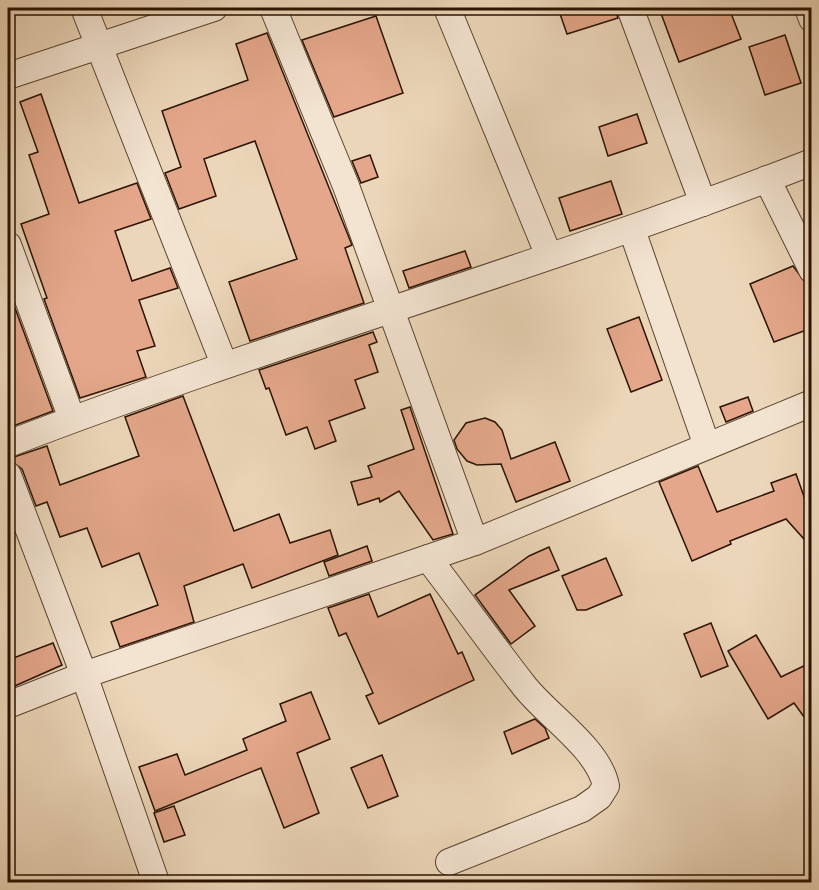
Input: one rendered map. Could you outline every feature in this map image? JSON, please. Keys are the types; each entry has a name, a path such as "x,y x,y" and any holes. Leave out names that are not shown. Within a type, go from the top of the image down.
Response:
{"street":[{"path":"84,8 224,364"},
{"path":"8,76 214,8"},
{"path":"273,8 346,186 475,542"},
{"path":"447,8 549,256"},
{"path":"630,8 703,203"},
{"path":"808,8 812,19"},
{"path":"8,444 224,364 393,311 549,256 632,230 812,162"},
{"path":"767,179 812,270"},
{"path":"632,230 707,446"},
{"path":"8,245 72,419"},
{"path":"8,705 84,675 475,542 812,404"},
{"path":"8,475 84,675 156,882"},
{"path":"428,558 526,689 595,760 604,775 606,786 599,797 582,809 449,862"}],"building":[{"path":"558,8 615,8 618,18 567,34"},
{"path":"659,8 729,8 741,39 679,62"},
{"path":"376,16 403,93 334,117 302,40"},
{"path":"267,33 352,245 345,248 364,303 250,341 229,282 297,259 255,141 204,159 216,196 179,209 165,173 181,167 162,111 248,80 236,44"},
{"path":"785,35 801,83 765,95 749,47"},
{"path":"41,94 79,203 137,183 151,219 115,231 132,281 170,268 178,288 139,300 155,346 137,351 146,377 80,398 44,299 47,298 21,224 49,214 29,155 38,152 20,102"},
{"path":"637,114 647,143 608,156 599,127"},
{"path":"370,155 378,177 361,183 352,161"},
{"path":"611,181 622,214 570,231 559,198"},
{"path":"465,251 471,267 409,288 403,271"},
{"path":"793,266 806,283 812,298 812,328 774,342 750,284"},
{"path":"15,308 53,411 8,428 8,311"},
{"path":"639,317 662,380 631,392 607,329"},
{"path":"373,332 377,342 369,345 378,372 355,380 365,408 329,421 336,441 315,449 307,427 286,435 269,388 266,389 259,370"},
{"path":"183,396 234,531 279,514 290,543 330,530 338,555 252,588 243,564 184,586 194,622 120,647 111,622 158,605 139,553 102,567 87,528 60,537 47,502 36,506 22,469 8,459 47,446 60,485 139,456 125,417"},
{"path":"748,397 753,411 726,422 720,407"},
{"path":"410,407 453,534 433,540 399,491 380,502 379,498 358,505 351,482 372,477 368,466 414,449 401,410"},
{"path":"485,418 495,422 502,430 511,459 555,442 570,481 516,502 501,464 477,465 467,461 457,449 454,440 466,423"},
{"path":"698,466 717,512 774,491 771,483 796,474 812,519 812,548 786,519 730,541 731,544 692,561 659,482"},
{"path":"367,546 372,561 329,576 324,562"},
{"path":"549,547 559,570 509,590 535,626 511,644 475,595 529,556"},
{"path":"606,558 622,595 586,610 577,610 562,576"},
{"path":"369,594 378,617 430,594 458,654 462,652 474,680 379,724 366,696 373,693 346,633 339,636 328,608"},
{"path":"711,623 728,666 701,677 684,634"},
{"path":"756,635 781,677 812,662 812,728 794,703 768,719 728,651"},
{"path":"53,643 62,665 8,689 8,660"},
{"path":"311,692 330,739 297,753 319,813 284,828 261,768 155,811 139,767 177,754 185,775 247,750 243,739 286,721 280,704"},
{"path":"535,719 545,728 549,738 512,754 504,732"},
{"path":"382,755 398,796 368,808 351,768"},
{"path":"174,806 185,835 164,842 154,813"}]}
